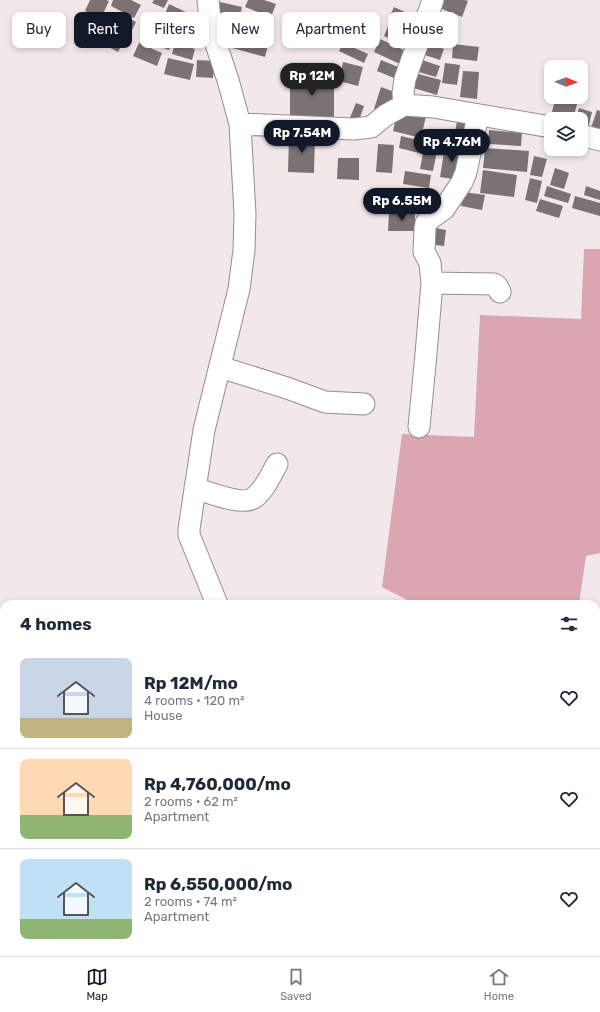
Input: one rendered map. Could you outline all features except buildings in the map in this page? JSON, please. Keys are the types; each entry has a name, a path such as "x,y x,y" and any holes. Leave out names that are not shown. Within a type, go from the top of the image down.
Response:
{"street":[{"path":"208,0 213,35 228,80 240,124 245,214 244,250 239,289 204,430 190,521 189,535 214,600"},
{"path":"404,105 404,79 433,0"},
{"path":"240,124 354,130 371,127 386,115 404,105 433,107 544,126"},
{"path":"419,427 432,283 430,263 424,252 425,228 426,223 430,218 444,209 462,182 466,172 478,114"},
{"path":"588,137 600,140"},
{"path":"432,283 494,284 500,292"},
{"path":"220,367 287,388 325,402 364,404"},
{"path":"195,488 226,498 244,501 254,498 265,486 277,464"}],"shaded area":[{"path":"584,249 600,249 600,553 586,556 580,600 407,600 382,587 402,434 474,437 480,315 581,319"}]}
